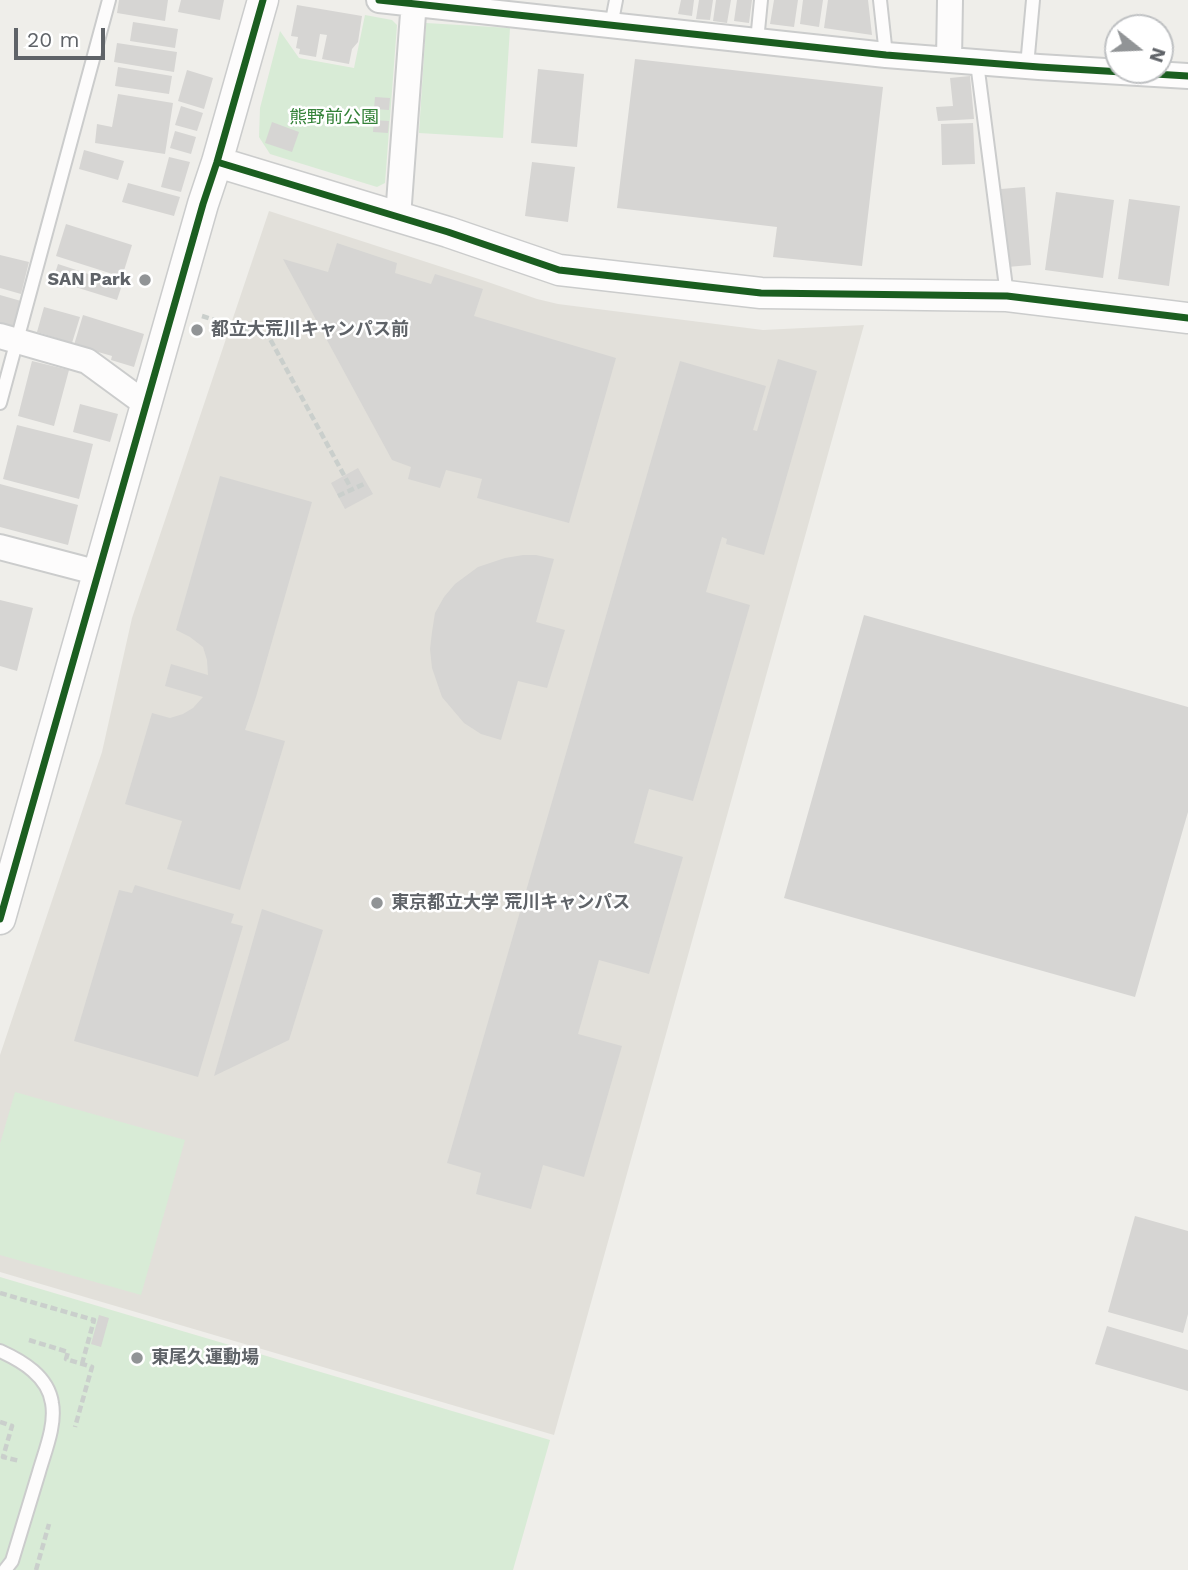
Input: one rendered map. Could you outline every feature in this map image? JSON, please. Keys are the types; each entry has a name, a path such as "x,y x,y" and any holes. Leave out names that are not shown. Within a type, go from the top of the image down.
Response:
{"street":[{"path":"0,919 263,0"},
{"path":"379,0 886,55 1188,75"},
{"path":"949,60 950,0"},
{"path":"398,217 414,2"},
{"path":"217,162 448,232 559,270 761,293 1007,296 1188,318"},
{"path":"8,338 87,361 146,405"},
{"path":"0,547 99,573"}],"lane":[{"path":"0,403 8,338 108,0"},
{"path":"611,26 616,0"},
{"path":"757,41 761,0"},
{"path":"880,0 886,55"},
{"path":"1027,66 1032,0"},
{"path":"977,62 1007,296"},
{"path":"0,1351 22,1362 38,1375 52,1402 49,1435 10,1567"}],"path":[{"path":"191,312 269,337 352,490"},
{"path":"338,496 366,483"},
{"path":"0,1293 94,1320 82,1364"},
{"path":"0,1422 12,1426 3,1457 40,1466"}],"shaded area":[{"name":"東京都立大学 荒川キャンパス","path":"269,211 558,304 763,330 864,325 554,1435 0,1272 0,1055 102,752 132,618"}],"green space":[{"name":"熊野前公園","path":"365,15 392,20 397,25 385,183 377,187 270,154 259,137 260,108 280,31 299,58 354,68"},
{"path":"426,23 510,28 503,138 419,133"},
{"path":"15,1092 185,1140 141,1295 0,1255 0,1144"},
{"name":"東尾久運動場","path":"0,1277 550,1440 513,1570 0,1570"}],"building":[{"path":"119,0 168,0 165,21 117,13"},
{"path":"181,0 224,0 220,20 178,12"},
{"path":"681,0 694,0 692,16 678,14"},
{"path":"699,0 713,0 710,20 696,19"},
{"path":"716,0 731,0 727,23 713,21"},
{"path":"737,0 752,0 749,23 734,21"},
{"path":"774,0 798,0 794,27 770,24"},
{"path":"803,0 823,0 819,27 800,24"},
{"path":"828,0 868,0 872,35 824,28"},
{"path":"297,5 362,16 358,42 352,49 349,64 322,59 327,35 320,34 316,57 299,54 300,49 296,48 298,37 291,36"},
{"path":"133,22 178,29 175,48 130,41"},
{"path":"117,43 177,52 174,72 114,62"},
{"path":"635,59 883,87 862,266 773,257 777,227 617,208"},
{"path":"118,67 172,76 169,94 115,86"},
{"path":"538,69 584,74 577,147 531,143"},
{"path":"187,70 213,78 204,109 178,101"},
{"path":"970,76 974,119 938,121 936,107 953,106 950,78"},
{"path":"118,94 173,103 165,154 95,143 97,124 112,127"},
{"path":"375,97 390,98 389,110 374,109"},
{"path":"181,106 203,113 197,131 175,125"},
{"path":"374,120 389,121 388,133 373,132"},
{"path":"272,122 299,132 292,152 265,143"},
{"path":"973,123 975,164 942,165 941,124"},
{"path":"175,131 196,137 191,154 170,148"},
{"path":"84,150 124,161 118,180 79,169"},
{"path":"169,157 190,162 181,192 161,187"},
{"path":"532,162 575,167 568,222 525,216"},
{"path":"128,183 180,197 174,216 122,202"},
{"path":"1025,187 1031,265 1007,267 1001,189"},
{"path":"1056,192 1114,200 1103,278 1045,270"},
{"path":"1129,199 1180,206 1169,286 1118,279"},
{"path":"66,224 132,245 122,277 56,256"},
{"path":"337,243 397,263 395,273 431,284 435,274 483,289 474,316 616,358 569,523 477,498 482,479 446,470 440,488 408,479 411,467 392,460 283,259 328,272"},
{"path":"0,255 29,262 21,294 0,288"},
{"path":"58,264 122,285 117,300 53,280"},
{"path":"0,295 21,301 14,329 0,325"},
{"path":"44,307 80,317 72,343 37,332"},
{"path":"83,315 144,334 134,367 111,360 112,356 74,345"},
{"path":"778,359 817,371 764,555 726,544 727,539 722,537 706,592 750,605 693,801 649,789 634,843 683,857 649,974 599,960 578,1034 622,1046 584,1177 543,1165 531,1209 476,1194 481,1173 447,1163 680,361 766,386 753,430 757,431"},
{"path":"32,361 69,370 54,426 18,416"},
{"path":"80,404 118,414 110,442 73,432"},
{"path":"17,425 93,444 79,499 3,479"},
{"path":"358,468 373,494 345,509 331,483"},
{"path":"220,476 312,502 245,730 285,741 240,890 167,869 182,821 125,804 152,713 170,718 183,714 203,697 165,686 171,664 208,675 203,647 176,630"},
{"path":"0,484 78,505 68,545 0,527"},
{"path":"523,555 554,559 536,622 565,630 547,688 518,681 501,740 481,734 464,723 442,697 432,668 432,632 435,613 455,584 478,567"},
{"path":"0,600 33,608 17,671 0,666"},
{"path":"864,615 1188,707 1188,812 1135,997 784,898"},
{"path":"135,885 234,914 231,923 243,926 198,1077 74,1041 119,890 132,893"},
{"path":"262,909 323,930 289,1040 214,1076"},
{"path":"1135,1216 1188,1231 1188,1314 1183,1333 1108,1312"},
{"path":"99,1315 109,1318 101,1347 91,1344"},
{"path":"1107,1326 1188,1350 1188,1391 1095,1364"}],"cycle path":[{"path":"0,919 263,0"},
{"path":"379,0 886,55 1188,76"},
{"path":"217,162 448,232 559,270 761,293 1007,296 1188,318"}],"place":[{"name":"SAN Park","path":"145,280"},
{"name":"都立大荒川キャンパス前","path":"197,330"},
{"name":"東京都立大学 荒川キャンパス","path":"377,903"},
{"name":"東尾久運動場","path":"137,1358"}]}
